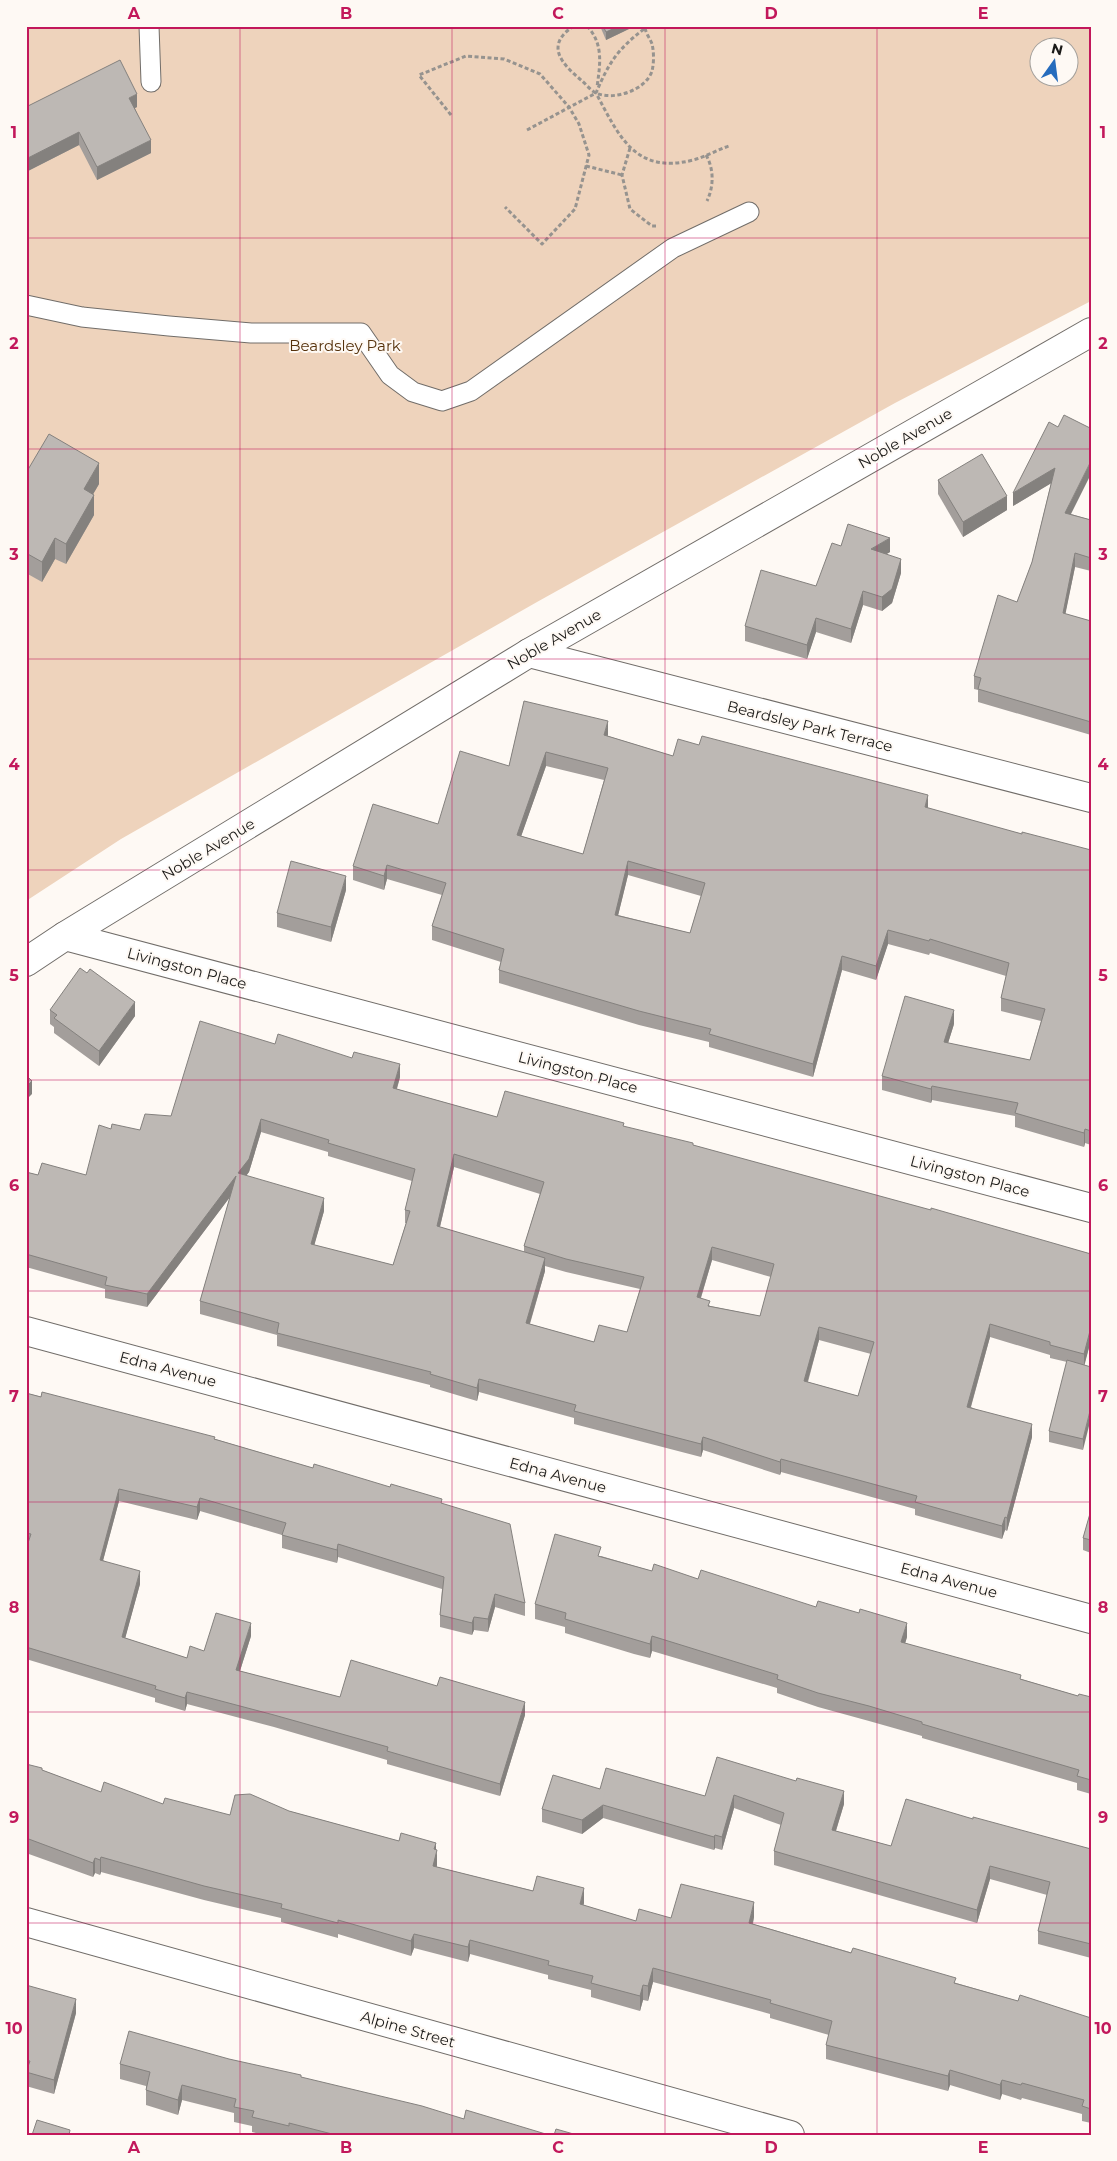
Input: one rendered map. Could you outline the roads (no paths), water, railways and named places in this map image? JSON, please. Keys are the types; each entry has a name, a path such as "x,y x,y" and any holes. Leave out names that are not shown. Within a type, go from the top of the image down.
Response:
{"street":[{"name":"Noble Avenue","path":"26,962 529,653 1091,332"},
{"name":"Beardsley Park Terrace","path":"529,653 1091,798"},
{"name":"Livingston Place","path":"66,936 1091,1208"},
{"name":"Edna Avenue","path":"26,1331 1091,1619"},
{"name":"Alpine Street","path":"26,1922 776,2133"}],"lane":[{"path":"149,26 152,82"},
{"path":"26,305 82,317 168,326 251,332 361,333 390,375 413,392 442,401 471,391 673,248 749,212"}],"park label":[{"name":"Beardsley Park","path":"345,345"}]}
